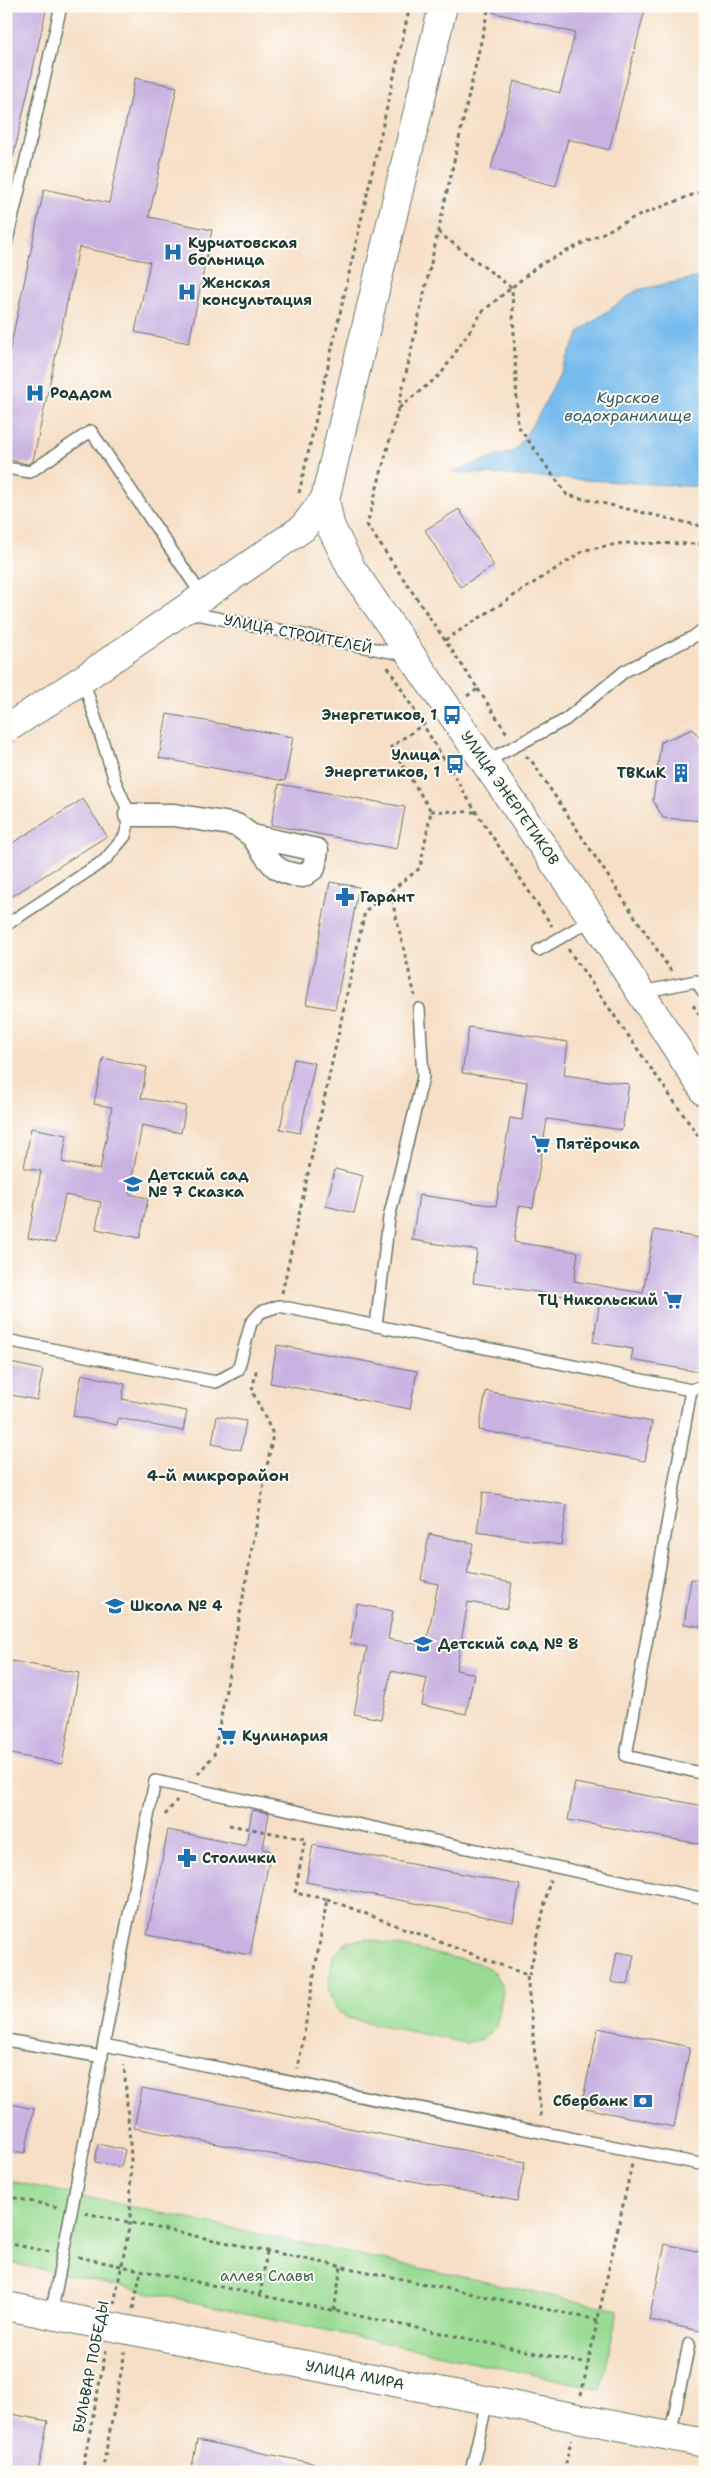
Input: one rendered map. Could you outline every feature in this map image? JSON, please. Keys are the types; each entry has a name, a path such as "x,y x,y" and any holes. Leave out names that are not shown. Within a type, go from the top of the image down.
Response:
{"main road":[{"path":"6,729 83,679 303,528 325,500 443,6"},
{"name":"УЛИЦА ЭНЕРГЕТИКОВ","path":"325,500 330,525 351,568 593,919 640,993 701,1075"},
{"name":"УЛИЦА МИРА","path":"6,2306 705,2443"}],"street":[{"path":"130,815 174,815 237,825 252,836"}],"lane":[{"path":"6,244 12,193 61,6"},
{"path":"6,468 30,472 92,431 193,604"},
{"name":"УЛИЦА СТРОИТЕЛЕЙ","path":"193,604 413,656"},
{"path":"485,762 565,720 625,671 693,637 705,628"},
{"path":"6,925 105,860 125,836 130,815 115,781 83,679"},
{"path":"539,950 593,919"},
{"path":"640,993 696,981 705,994"},
{"path":"376,1326 389,1218 423,1077 419,1009"},
{"path":"6,1340 216,1382 238,1370 251,1323 261,1312 279,1306 691,1390 705,1385"},
{"path":"691,1390 626,1756 705,1774"},
{"path":"51,2315 156,1781 705,1899"},
{"path":"6,2040 102,2057"},
{"path":"104,2046 705,2165"},
{"path":"670,2436 689,2344"},
{"path":"472,2472 487,2401"}],"path":[{"path":"489,6 398,409 367,524 515,746 533,763 705,1022"},
{"path":"398,409 441,374 483,311 548,261 633,218 705,190"},
{"path":"438,232 512,288"},
{"path":"512,288 518,426 567,495 705,527"},
{"path":"445,640 585,550 623,543 705,544"},
{"path":"279,1306 365,911 420,868 431,811 391,747 447,707 478,689"},
{"path":"424,724 476,812 555,931"},
{"path":"431,811 476,812"},
{"path":"390,892 419,1009"},
{"path":"566,947 705,1146"},
{"path":"163,1817 214,1755 273,1434 252,1391 257,1363"},
{"path":"229,1825 304,1839 294,1893 327,1899 528,1975 543,2133"},
{"path":"528,1979 553,1866"},
{"path":"295,2084 327,1899"},
{"name":"БУЛЬВАР ПОБЕДЫ","path":"82,2472 120,2329 122,2267 130,2223 131,2156 123,2049"},
{"path":"565,2472 635,2151"},
{"path":"6,2196 598,2320"},
{"path":"6,2243 588,2364"},
{"path":"260,2296 267,2251"},
{"path":"334,2311 342,2267"},
{"path":"102,2472 120,2329 141,2271"}],"green space":[{"path":"367,1939 478,1963 495,1972 503,1991 496,2026 483,2039 465,2043 347,2018 333,2005 328,1988 333,1956 347,1942"},
{"name":"аллея Славы","path":"6,2180 618,2310 601,2389 6,2262"}],"water":[{"name":"Курское водохранилище","path":"705,276 705,487 451,472 516,450 542,409 581,330 637,290"}],"building":[{"path":"6,6 47,6 13,158 6,157"},
{"path":"493,6 646,6 609,150 568,139 556,186 491,169 514,81 560,93 575,33 492,12"},
{"path":"135,78 177,87 149,217 212,230 189,343 135,332 150,262 79,247 33,461 28,464 6,459 6,368 44,189 109,203"},
{"path":"459,509 494,566 460,587 425,530"},
{"path":"167,714 293,737 285,781 159,758"},
{"name":"ТВКиК","path":"693,729 705,746 705,821 663,818 653,800 661,742"},
{"path":"279,784 405,807 397,849 271,825"},
{"path":"83,799 107,836 6,900 6,847"},
{"path":"330,882 359,887 335,1009 306,1004"},
{"path":"469,1027 568,1042 564,1075 629,1084 622,1130 547,1119 533,1208 519,1206 514,1242 578,1252 574,1281 643,1293 654,1230 705,1239 705,1373 631,1360 633,1349 593,1342 600,1301 473,1283 477,1250 412,1240 419,1195 496,1206 510,1118 522,1120 527,1082 462,1073"},
{"path":"103,1058 147,1067 141,1098 186,1106 181,1133 142,1125 129,1194 148,1198 140,1238 96,1229 101,1202 65,1195 55,1243 28,1238 41,1171 24,1168 31,1128 67,1135 62,1162 100,1170 112,1107 94,1104"},
{"path":"294,1059 315,1063 300,1133 280,1129"},
{"path":"335,1169 363,1176 354,1213 326,1206"},
{"path":"277,1345 417,1371 410,1409 270,1383"},
{"path":"6,1362 43,1370 37,1400 6,1394"},
{"path":"82,1374 125,1384 122,1399 187,1411 183,1431 118,1418 117,1425 73,1416"},
{"path":"486,1391 652,1422 645,1461 479,1430"},
{"path":"217,1416 246,1421 241,1450 212,1444"},
{"path":"483,1492 567,1505 561,1545 477,1532"},
{"path":"429,1534 473,1543 467,1574 512,1583 507,1609 468,1602 456,1670 474,1674 466,1714 422,1705 427,1678 391,1671 381,1719 354,1714 367,1647 350,1644 357,1604 393,1611 388,1639 426,1646 438,1584 421,1580"},
{"path":"691,1579 705,1581 705,1627 684,1624"},
{"path":"6,1660 79,1673 62,1764 6,1753"},
{"path":"575,1783 705,1806 705,1845 568,1820"},
{"path":"252,1810 269,1813 263,1849 271,1851 250,1955 147,1935 168,1830 246,1846"},
{"path":"313,1845 520,1885 513,1922 306,1882"},
{"path":"617,1952 634,1955 628,1985 611,1982"},
{"path":"598,2028 690,2047 674,2127 581,2107"},
{"path":"142,2088 525,2162 517,2201 134,2128"},
{"path":"6,2103 34,2109 25,2153 6,2150"},
{"path":"98,2144 125,2150 121,2167 95,2162"},
{"path":"665,2244 705,2253 705,2332 649,2320"},
{"path":"6,2413 48,2421 38,2472 6,2472"},
{"path":"197,2440 318,2464 318,2472 191,2472"}],"place":[{"name":"Курчатовская больница","path":"173,252"},
{"name":"Женская консультация","path":"187,292"},
{"name":"Роддом","path":"35,393"},
{"name":"Энергетиков, 1","path":"452,715"},
{"name":"Улица Энергетиков, 1","path":"455,764"},
{"name":"ТВКиК","path":"681,773"},
{"name":"Гарант","path":"345,897"},
{"name":"Пятёрочка","path":"541,1144"},
{"name":"Детский сад № 7 Сказка","path":"133,1184"},
{"name":"ТЦ Никольский","path":"673,1300"},
{"name":"Школа № 4","path":"115,1606"},
{"name":"Детский сад № 8","path":"423,1644"},
{"name":"Кулинария","path":"227,1736"},
{"name":"Столички","path":"187,1858"},
{"name":"Сбербанк","path":"643,2101"}],"district":[{"name":"4-й микрорайон","path":"218,1475"}]}
